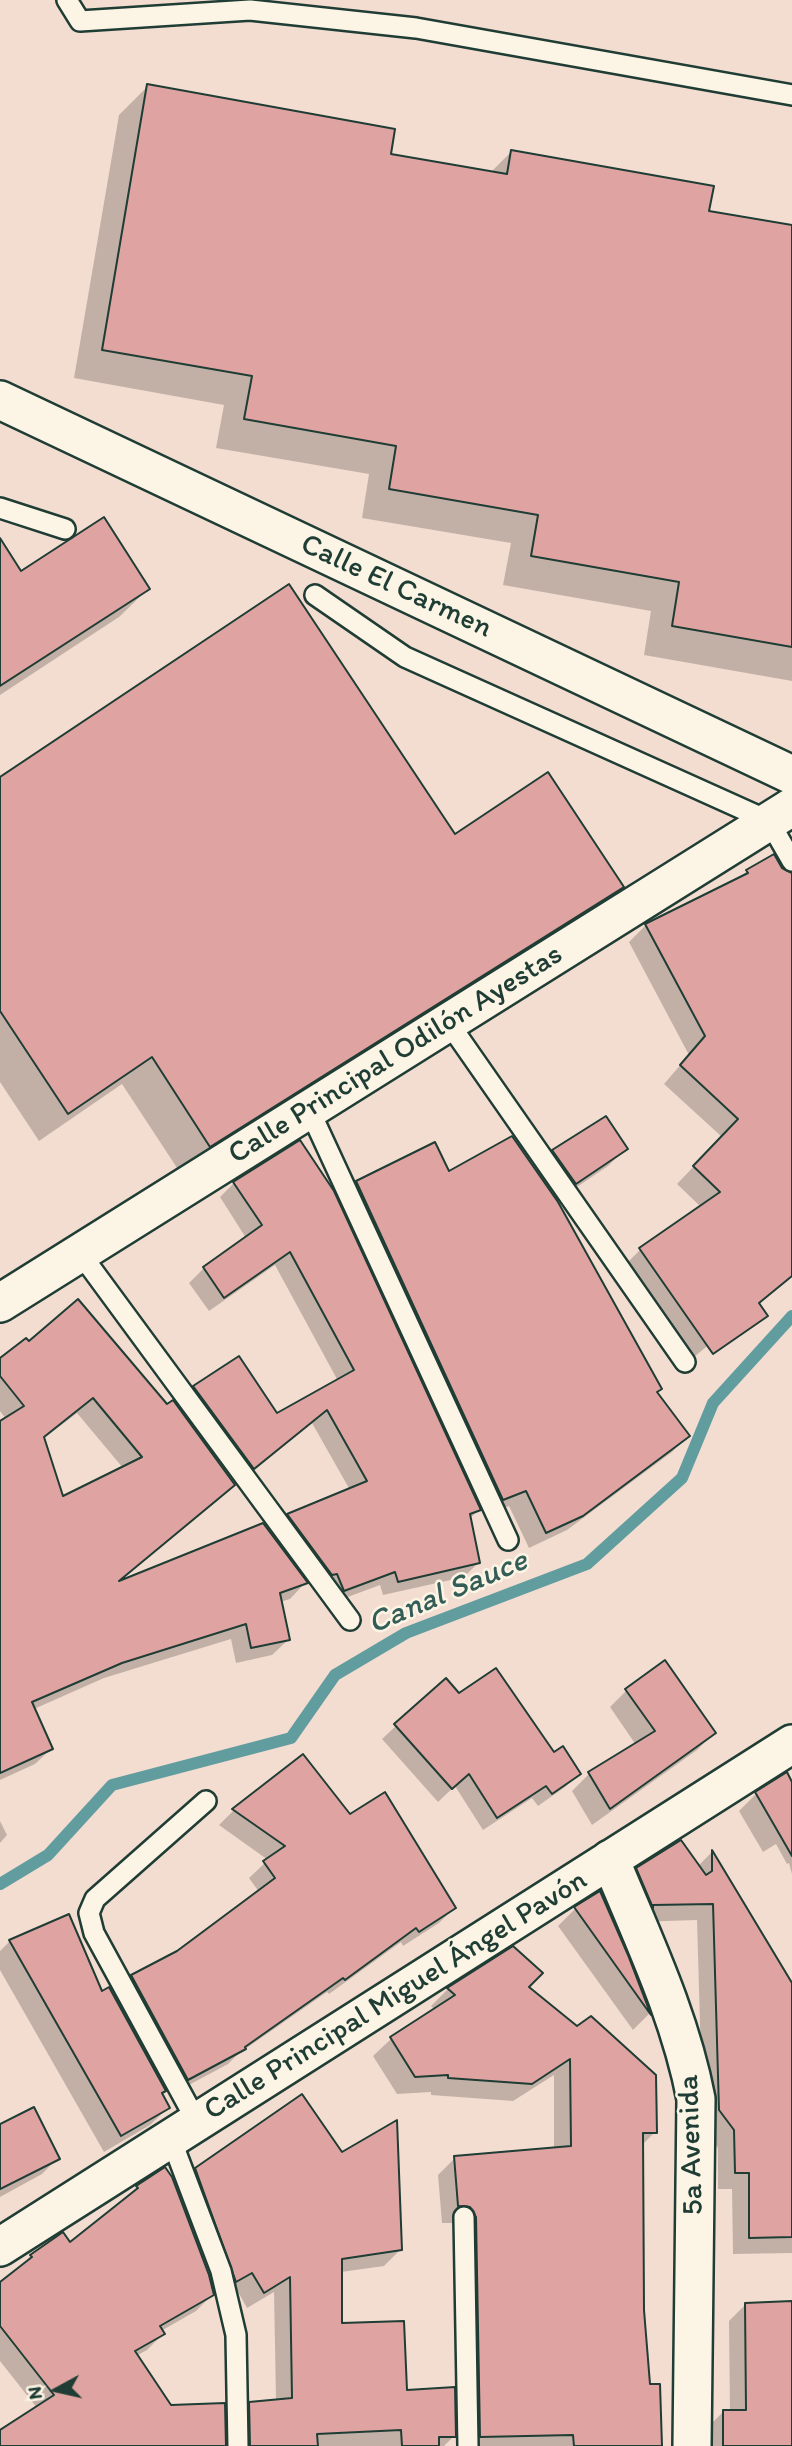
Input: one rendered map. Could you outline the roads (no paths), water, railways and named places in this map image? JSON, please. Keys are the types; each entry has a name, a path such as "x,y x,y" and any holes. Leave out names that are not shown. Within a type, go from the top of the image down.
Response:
{"street":[{"name":"Calle El Carmen","path":"0,400 792,775"},
{"name":"Calle Principal Odilón Ayestas","path":"0,1303 780,814"},
{"name":"Calle Principal Miguel Ángel Pavón","path":"0,2247 792,1744"},
{"name":"5a Avenida","path":"610,1859 667,1996 688,2058 696,2099 692,2446"}],"lane":[{"path":"67,0 80,21 244,5 416,28 792,95"},
{"path":"0,508 65,529"},
{"path":"315,595 405,657 780,814 792,861"},
{"path":"448,1022 685,1362"},
{"path":"309,1110 508,1540"},
{"path":"80,1253 351,1620"},
{"path":"206,1801 95,1899 89,1913 94,1933 184,2131 236,2335 238,2446"},
{"path":"464,2217 468,2446"}],"waterway":[{"name":"Canal Sauce","path":"0,1884 48,1855 112,1785 291,1738 335,1675 406,1633 587,1564 682,1478 713,1403 792,1316"}]}
